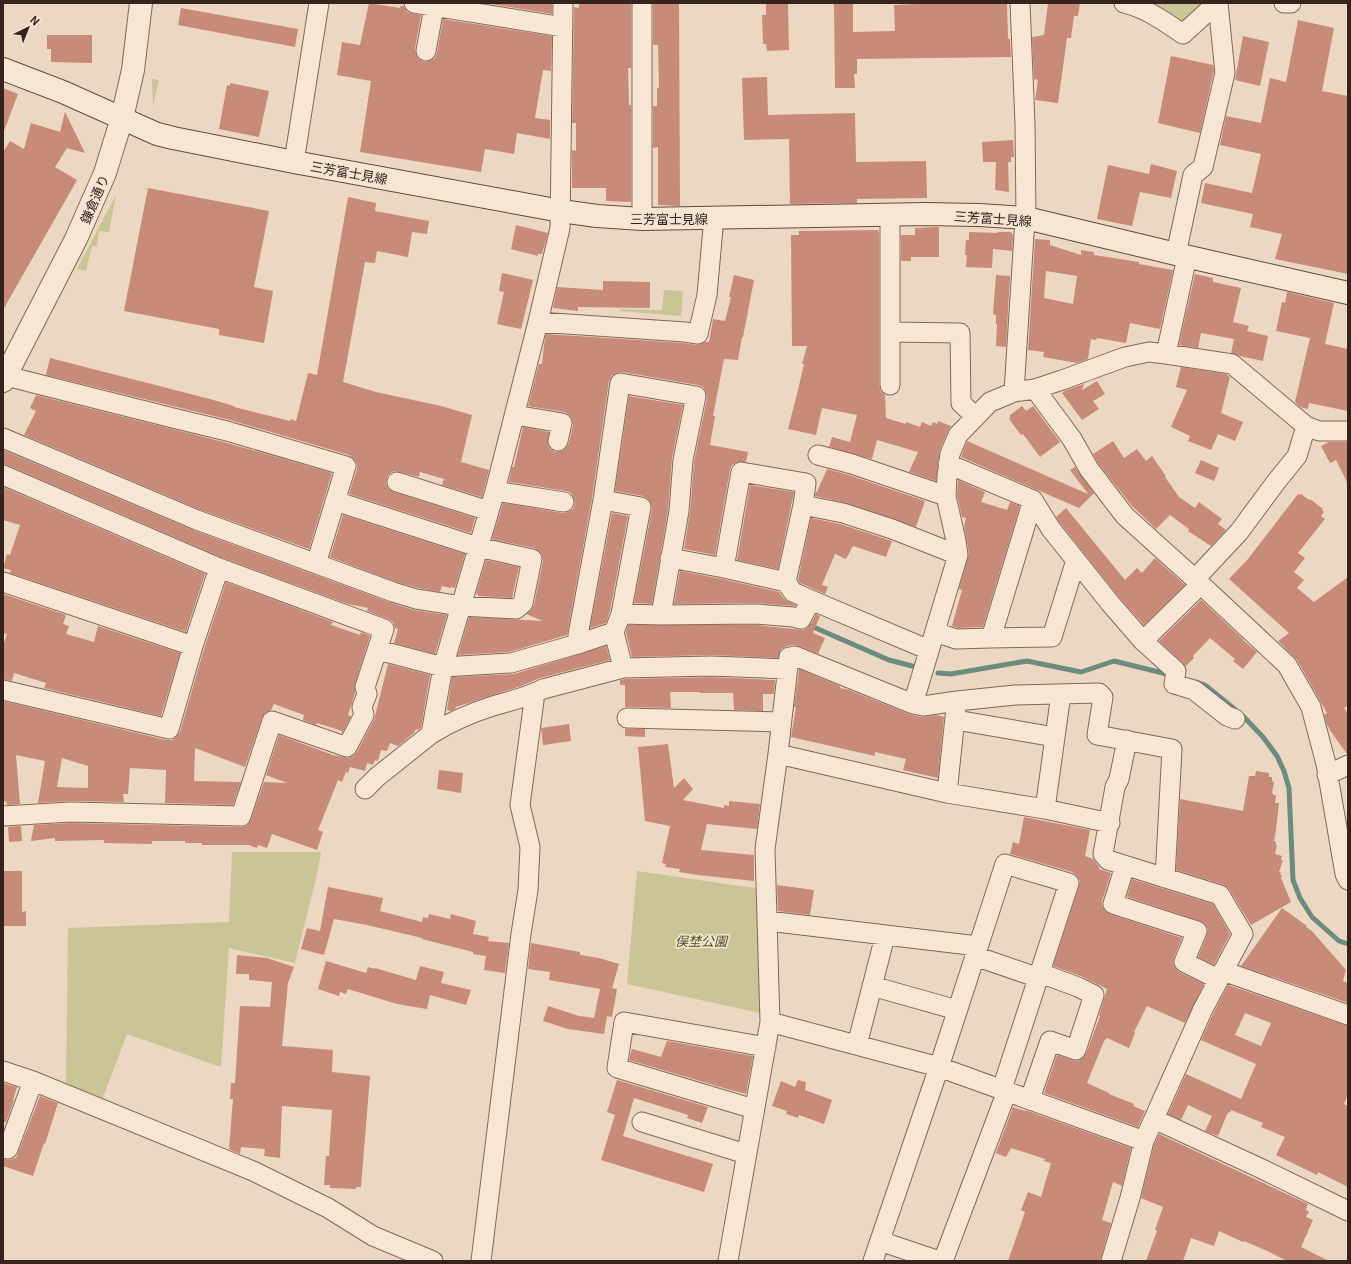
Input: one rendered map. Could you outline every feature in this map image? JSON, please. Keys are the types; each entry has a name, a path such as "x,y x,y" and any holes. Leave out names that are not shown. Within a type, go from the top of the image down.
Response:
{"main road":[{"name":"鎌倉通り","path":"4,378 76,239 89,212 113,152 133,70 141,3"},
{"name":"三芳富士見線","path":"3,69 63,92 157,134 173,138 294,162 597,216 642,219 890,216 925,214 1026,218 1181,256 1348,293"}],"street":[{"path":"294,162 319,3"},
{"path":"414,3 563,27"},
{"path":"431,734 443,667 495,491 560,228 563,3"},
{"path":"642,3 642,219"},
{"path":"1014,392 1026,218 1025,124 1020,3"},
{"path":"1124,3 1134,5 1183,34 1218,3"},
{"path":"1166,354 1192,175 1203,167 1225,73 1218,3"},
{"path":"1284,3 1291,3"},
{"path":"426,52 434,7"},
{"path":"890,216 890,385"},
{"path":"538,322 698,334 707,295 714,217"},
{"path":"890,332 960,333 960,403 975,416"},
{"path":"913,704 958,555 946,496 946,476 950,454 958,435 990,402 1014,392 1035,388 1125,357 1148,352 1232,364 1306,426 1319,431 1348,431"},
{"path":"4,378 227,431 346,466 316,564"},
{"path":"580,643 578,635 603,500 620,383 696,396 683,460 679,511 661,615"},
{"path":"1035,388 1072,439 1089,469 1125,516 1287,665 1311,707 1328,775 1346,870"},
{"path":"515,415 562,423 558,441"},
{"path":"1143,641 1198,582 1239,532 1297,456 1306,426"},
{"path":"3,438 148,500 230,533 393,592 416,599 461,606 516,609 522,603 532,559 478,546 335,501"},
{"path":"818,455 852,464 946,496"},
{"path":"948,464 1033,500 1051,529 1143,641 1176,671 1174,684 1194,690 1227,716 1235,719"},
{"path":"724,568 741,472 806,484 803,505 786,582"},
{"path":"3,475 219,568 384,629 365,687 367,694 362,707 364,715 347,747 272,721 241,816 71,812 3,816"},
{"path":"397,482 489,511"},
{"path":"495,491 564,502"},
{"path":"603,500 641,507 621,614 614,632 623,668"},
{"path":"991,638 1033,500"},
{"path":"803,505 843,513 892,529 958,555"},
{"path":"670,558 786,582 793,592 929,650"},
{"path":"935,632 956,639 1052,637 1076,560"},
{"path":"3,690 169,729 193,646 219,568"},
{"path":"3,582 193,646"},
{"path":"621,614 756,614 801,619 811,600"},
{"path":"378,650 443,667 511,663 614,632"},
{"path":"728,1261 770,1022 766,849 789,657 795,656 913,704 923,706 1015,695 1099,693 1103,697 1098,735 1172,749 1165,878"},
{"path":"365,789 377,777 431,734 453,721 543,689 623,668 712,666 788,669"},
{"path":"481,1261 520,934 528,890 530,847 520,805 535,693"},
{"path":"1045,809 1061,694"},
{"path":"947,792 957,701"},
{"path":"627,718 781,722"},
{"path":"956,720 1055,737"},
{"path":"1111,1261 1130,1198 1144,1141 1203,1009 1243,934 1220,895 1125,866 1108,860 1103,854 1110,823 1115,787 1119,779 1127,740"},
{"path":"778,754 947,792 1045,809 1110,823"},
{"path":"1328,775 1348,765"},
{"path":"873,1261 1005,864 1069,883 1039,975 1005,1090 943,1261"},
{"path":"1125,866 1113,904 1197,932 1184,962 1348,1015"},
{"path":"768,921 885,936 976,951 1039,975 1078,987 1094,995 1076,1050 1050,1041 1030,1099"},
{"path":"857,1045 885,936"},
{"path":"872,986 957,1010"},
{"path":"754,1109 618,1068 624,1022 766,1047"},
{"path":"770,1022 938,1067 1144,1141"},
{"path":"3,1071 33,1081 253,1171 328,1208 373,1236 433,1261"},
{"path":"8,1149 33,1081"},
{"path":"1154,1119 1348,1211"},
{"path":"642,1122 746,1154"},
{"path":"880,1241 939,1261"}],"green space":[{"path":"1139,3 1209,3 1185,25"},
{"path":"152,79 159,80 153,106"},
{"path":"116,195 109,232 99,231 97,246 92,246 86,271 77,269"},
{"path":"664,290 683,291 681,316 620,311 621,309 662,310"},
{"path":"232,852 321,852 316,879 295,963 229,948 221,1067 127,1034 102,1100 66,1087 68,928 229,922"},
{"name":"俣埜公園","path":"637,871 761,889 760,1013 627,984"}],"building":[{"path":"369,3 400,8 400,6 404,6 407,12 421,15 415,49 416,55 424,62 435,58 443,19 552,36 551,71 543,70 535,118 550,120 550,139 517,133 514,154 485,149 481,172 360,152 371,81 337,75 342,42 360,45"},
{"path":"552,3 552,14 491,4"},
{"path":"579,3 631,3 631,68 628,68 629,105 631,105 631,202 606,201 606,188 572,188 572,150 576,151 576,123 572,123 574,7 579,8"},
{"path":"653,3 679,3 680,206 658,205 658,147 653,148 653,106 657,106 657,88 659,88 658,45 653,45"},
{"path":"766,3 788,3 789,50 767,51 766,44 763,44 762,15 766,15"},
{"path":"834,3 853,3 853,32 895,31 894,5 938,3 1007,3 1008,39 1010,39 1011,57 857,59 857,74 854,74 855,88 835,88"},
{"path":"1048,3 1080,3 1078,16 1074,16 1071,38 1067,38 1058,103 1035,100 1038,80 1034,79 1032,37 1044,35"},
{"path":"181,8 298,29 295,47 178,25"},
{"path":"1298,20 1334,28 1322,91 1348,96 1348,274 1275,259 1282,234 1250,227 1253,214 1201,203 1205,183 1252,193 1261,154 1220,145 1226,116 1261,123 1270,78 1286,82"},
{"path":"47,35 92,35 92,63 51,62 51,49 47,49"},
{"path":"1243,36 1269,42 1260,86 1235,80"},
{"path":"1171,56 1213,65 1214,70 1200,133 1158,123"},
{"path":"767,77 768,115 855,113 856,162 926,161 927,198 857,199 857,203 790,204 789,139 744,140 742,78"},
{"path":"230,83 269,91 259,137 219,129 227,85 230,86"},
{"path":"3,88 18,94 4,131 3,131"},
{"path":"65,112 85,153 67,148 55,167 77,180 3,310 3,152 10,141 24,149 31,123 60,132"},
{"path":"1013,140 1014,157 1011,157 1011,162 1008,162 1009,192 995,190 996,162 983,162 982,142"},
{"path":"1151,164 1177,171 1171,198 1140,192 1132,226 1097,219 1108,165 1149,174"},
{"path":"148,188 269,211 254,287 273,291 264,343 219,335 219,329 124,311"},
{"path":"348,197 376,203 375,211 429,221 427,234 412,232 408,257 377,251 375,263 365,262 343,382 376,392 441,406 472,415 461,462 489,470 482,497 442,485 444,479 420,472 419,477 394,471 389,474 386,484 389,489 394,492 475,518 471,533 349,494 357,469 357,464 349,455 230,420 46,375 50,358 210,399 234,407 290,421 291,419 296,421 308,373 317,375"},
{"path":"516,225 548,233 542,254 538,254 538,256 511,249"},
{"path":"939,227 939,257 911,257 911,261 901,261 901,235 915,235 915,228"},
{"path":"878,230 879,385 881,391 885,395 886,418 906,424 906,422 920,427 922,422 931,426 933,422 937,424 938,421 951,426 940,450 936,481 909,472 918,452 877,440 872,459 829,447 832,437 850,442 857,415 822,408 816,435 788,429 807,346 792,346 791,235 799,235 799,231"},
{"path":"969,232 1011,232 1013,235 1012,251 993,249 992,268 966,267 966,240 969,240"},
{"path":"1035,239 1050,240 1050,245 1081,255 1081,250 1094,252 1094,255 1139,262 1139,264 1173,270 1160,329 1130,323 1126,343 1097,338 1096,340 1091,339 1088,359 1077,363 1043,357 1044,352 1028,350","holes":["1046,271 1077,276 1073,304 1044,298"]},
{"path":"502,273 533,280 521,329 497,324 504,292 499,291"},
{"path":"1195,274 1213,278 1213,282 1241,288 1233,322 1249,326 1247,331 1268,336 1263,361 1231,353 1234,339 1201,333 1198,348 1179,345"},
{"path":"734,275 754,280 738,360 724,359 713,416 715,416 710,445 748,452 746,462 737,462 732,465 730,470 715,555 684,549 690,512 694,462 707,398 706,392 703,387 698,385 622,372 616,373 611,376 609,381 592,498 567,635 509,652 458,655 469,617 543,621 526,614 534,605 543,561 542,555 534,548 492,539 503,503 563,513 573,509 575,504 571,493 566,491 509,482 523,427 549,432 548,445 550,449 555,452 562,451 569,443 573,425 572,419 569,415 564,412 528,406 539,364 542,364 546,334 696,345 709,342 713,319 725,321 731,297 729,297"},
{"path":"996,275 1010,276 1006,347 996,346 997,324 996,315 993,314"},
{"path":"603,281 650,282 650,308 578,307 578,311 553,308 557,287 603,290"},
{"path":"1287,292 1334,303 1325,344 1348,349 1348,411 1309,403 1308,409 1300,407 1295,402 1310,338 1276,331 1282,302 1285,303"},
{"path":"1181,367 1226,374 1230,377 1221,413 1243,422 1235,441 1218,434 1211,450 1188,441 1190,436 1171,427 1187,390 1176,387"},
{"path":"1097,381 1105,394 1093,401 1099,409 1082,420 1062,393 1066,390 1084,384 1082,390"},
{"path":"36,395 224,442 332,473 309,549 201,510 24,435 36,411 30,408"},
{"path":"629,396 683,405 672,458 668,510 652,604 634,603 652,509 651,504 648,499 643,496 615,491"},
{"path":"1022,406 1026,411 1033,406 1060,442 1040,457 1023,434 1021,435 1009,419 1011,417 1009,416"},
{"path":"967,441 1088,494 1070,470 1075,467 1094,493 1079,508 961,457"},
{"path":"1113,441 1124,458 1137,449 1146,461 1152,456 1179,497 1195,508 1199,502 1222,519 1218,524 1226,530 1211,546 1188,531 1189,529 1170,515 1156,529 1132,506 1098,463 1093,454"},
{"path":"1329,442 1348,443 1348,484 1336,460 1330,463 1321,446"},
{"path":"3,450 193,530 389,602 414,610 447,615 435,654 394,643 398,629 395,628 393,622 367,611 368,608 348,604 223,558 3,464"},
{"path":"1201,460 1219,468 1214,481 1195,473"},
{"path":"827,469 925,501 916,527 846,503 815,496"},
{"path":"958,480 985,492 981,502 1007,510 1010,502 1020,506 983,627 958,628 952,626 962,590 959,589 969,554 964,526 966,518 962,517 957,495"},
{"path":"750,485 794,492 778,569 737,560"},
{"path":"3,487 205,574 186,632 10,573 11,570 3,568 7,554 10,555 20,525 3,520"},
{"path":"1298,494 1301,494 1309,500 1310,499 1323,509 1322,510 1324,512 1321,516 1325,519 1298,553 1305,558 1294,572 1304,580 1297,588 1314,602 1348,577 1348,705 1344,708 1348,714 1348,754 1329,729 1324,715 1327,713 1297,660 1278,641 1289,633 1229,579 1248,559"},
{"path":"1066,508 1125,580 1137,568 1142,573 1155,558 1185,585 1144,625 1118,596 1056,517"},
{"path":"612,513 628,516 610,611 606,623 590,628"},
{"path":"343,515 465,554 455,588 442,586 440,592 418,588 396,582 330,557"},
{"path":"811,518 840,524 892,541 886,557 853,546 846,559 835,554 822,585 828,587 825,594 800,583 798,580"},
{"path":"486,560 519,567 512,598 478,596 478,594 476,594"},
{"path":"680,571 779,592 784,599 796,605 756,603 674,604"},
{"path":"226,582 333,622 331,625 360,635 361,632 370,636 355,684 355,693 348,715 351,716 342,734 342,731 317,723 316,725 303,720 304,715 274,704 271,710 265,713 262,718 245,767 195,748 194,781 241,782 233,805 165,803 166,770 130,768 128,794 123,794 124,802 71,801 38,803 45,761 16,755 20,804 7,805 6,801 3,802 3,701 166,740 172,740 180,732 204,649","holes":["62,758 88,766 88,788 57,787"]},
{"path":"3,594 66,615 63,624 69,626 66,634 94,642 98,626 180,653 161,716 44,688 46,683 14,673 12,681 3,679 3,646 7,634 3,633"},
{"path":"1201,600 1257,652 1243,669 1233,661 1235,659 1210,638 1186,666 1159,641"},
{"path":"816,614 820,616 813,633 825,638 818,654 793,645 781,649 778,658 711,655 632,657 626,633 628,625 756,625 803,630 811,624"},
{"path":"606,646 610,660 540,678 521,686 456,707 451,711 447,710 452,677 514,674"},
{"path":"388,664 430,675 421,728 418,730 416,729 414,733 398,746 390,743 387,751 381,750 378,761 375,760 373,765 367,763 365,771 350,767 342,782 338,780 318,830 323,832 317,850 272,834 267,848 258,845 257,848 249,845 202,845 202,843 185,843 185,841 152,841 152,844 104,843 104,840 55,841 55,838 31,841 34,825 71,823 241,827 247,825 251,819 264,782 287,783 266,775 279,735 333,755 348,758 353,756 357,752 374,720"},
{"path":"799,669 840,686 840,688 849,690 909,714 921,717 937,715 944,717 938,778 903,770 906,759 875,752 875,756 791,737 796,707 794,707"},
{"path":"711,677 775,680 774,694 763,694 763,711 734,710 733,693 700,692 670,692 671,708 625,707 625,685 620,685 620,680 625,679"},
{"path":"569,724 571,741 543,745 541,728"},
{"path":"625,729 645,729 645,737 625,736"},
{"path":"668,744 674,788 684,778 693,789 683,800 724,808 724,805 729,806 729,801 760,804 757,829 707,824 701,850 754,855 754,881 679,872 680,869 665,867 666,864 662,863 670,826 645,821 638,747"},
{"path":"439,770 463,773 461,793 437,789"},
{"path":"1256,771 1269,773 1269,777 1272,777 1272,781 1274,782 1272,793 1273,795 1276,795 1275,803 1279,803 1274,841 1277,845 1275,854 1282,856 1281,860 1283,860 1279,872 1281,872 1281,878 1291,902 1251,925 1229,889 1224,885 1176,870 1180,799 1243,811 1249,776 1255,776"},
{"path":"1024,817 1090,830 1085,856 1093,859 1099,869 1111,873 1102,901 1102,906 1105,911 1182,938 1174,958 1173,963 1175,968 1179,972 1204,984 1185,1023 1147,1006 1134,1032 1135,1033 1129,1048 1107,1038 1104,1041 1087,1083 1134,1104 1133,1106 1145,1111 1138,1127 1044,1093 1057,1055 1078,1061 1086,1054 1100,1016 1099,1015 1107,989 1083,977 1053,966 1080,881 1072,872 1010,854 1013,842 1019,844"},
{"path":"21,826 22,841 9,842 8,827"},
{"path":"3,871 22,871 22,912 26,911 26,926 3,926"},
{"path":"1132,879 1213,904 1230,934 1214,965 1198,957 1207,935 1208,929 1205,924 1127,897"},
{"path":"777,885 814,890 810,915 778,911"},
{"path":"328,887 383,898 380,911 422,922 423,917 428,918 429,914 450,919 451,914 476,921 473,934 489,937 488,941 509,943 505,973 484,970 486,956 473,954 473,952 422,938 334,919 324,955 301,949 307,928 320,931"},
{"path":"1282,908 1307,926 1306,927 1312,931 1346,970 1343,981 1348,983 1348,1003 1241,966"},
{"path":"531,943 580,952 580,955 599,958 619,964 612,988 617,989 612,1017 607,1016 604,1034 568,1029 543,1021 548,1006 579,1016 594,1018 600,989 549,980 550,972 528,969"},
{"path":"237,955 267,958 294,967 288,983 282,1046 333,1050 332,1072 370,1076 361,1187 356,1187 356,1189 330,1188 330,1185 324,1185 326,1156 329,1156 332,1110 282,1106 280,1158 264,1156 265,1149 241,1147 240,1154 229,1149 233,1099 230,1099 231,1083 235,1083 240,1006 270,1007 272,982 249,980 249,974 236,974"},
{"path":"326,961 366,973 368,967 416,980 420,966 444,972 441,983 471,990 466,1005 430,995 427,1009 397,1004 348,989 346,994 340,992 339,996 318,989"},
{"path":"1228,985 1348,1026 1348,1094 1344,1104 1348,1106 1348,1187 1318,1172 1317,1175 1276,1155 1285,1137 1261,1127 1263,1123 1231,1110 1230,1113 1228,1112 1218,1136 1205,1131 1212,1116 1188,1105 1181,1120 1168,1114 1186,1074 1241,1099 1256,1064 1201,1040","holes":["1245,1013 1271,1023 1261,1046 1235,1035"]},
{"path":"667,1041 753,1056 746,1094 629,1060 632,1049 661,1057"},
{"path":"617,1080 708,1107 702,1123 687,1118 688,1115 634,1098 623,1136 713,1164 704,1192 601,1160 615,1115 607,1112"},
{"path":"798,1080 806,1082 805,1090 832,1100 824,1124 799,1115 798,1118 786,1114 787,1111 772,1106 781,1081 795,1087"},
{"path":"3,1083 17,1087 6,1122 3,1122"},
{"path":"40,1096 58,1103 33,1176 3,1166 3,1159 9,1160 16,1158"},
{"path":"1013,1107 1131,1148 1122,1186 1113,1182 1102,1220 1111,1223 1100,1261 1008,1261 1025,1212 1021,1210 1028,1192 1041,1197 1051,1163 1044,1161 1045,1159 1011,1148 1006,1157 996,1153"},
{"path":"1159,1134 1308,1204 1306,1210 1309,1212 1306,1217 1313,1220 1301,1247 1329,1261 1287,1261 1219,1231 1214,1246 1191,1238 1183,1261 1146,1261 1157,1231 1155,1230 1163,1207 1141,1198 1154,1145"}],"waterway":[{"path":"811,626 889,660 912,666"},
{"path":"938,673 951,674 1027,661 1081,672 1114,661 1171,675"},
{"path":"1196,682 1205,685 1243,716 1263,737 1277,756 1284,771 1289,788 1293,880 1300,898 1312,917 1339,941 1348,944"}]}
